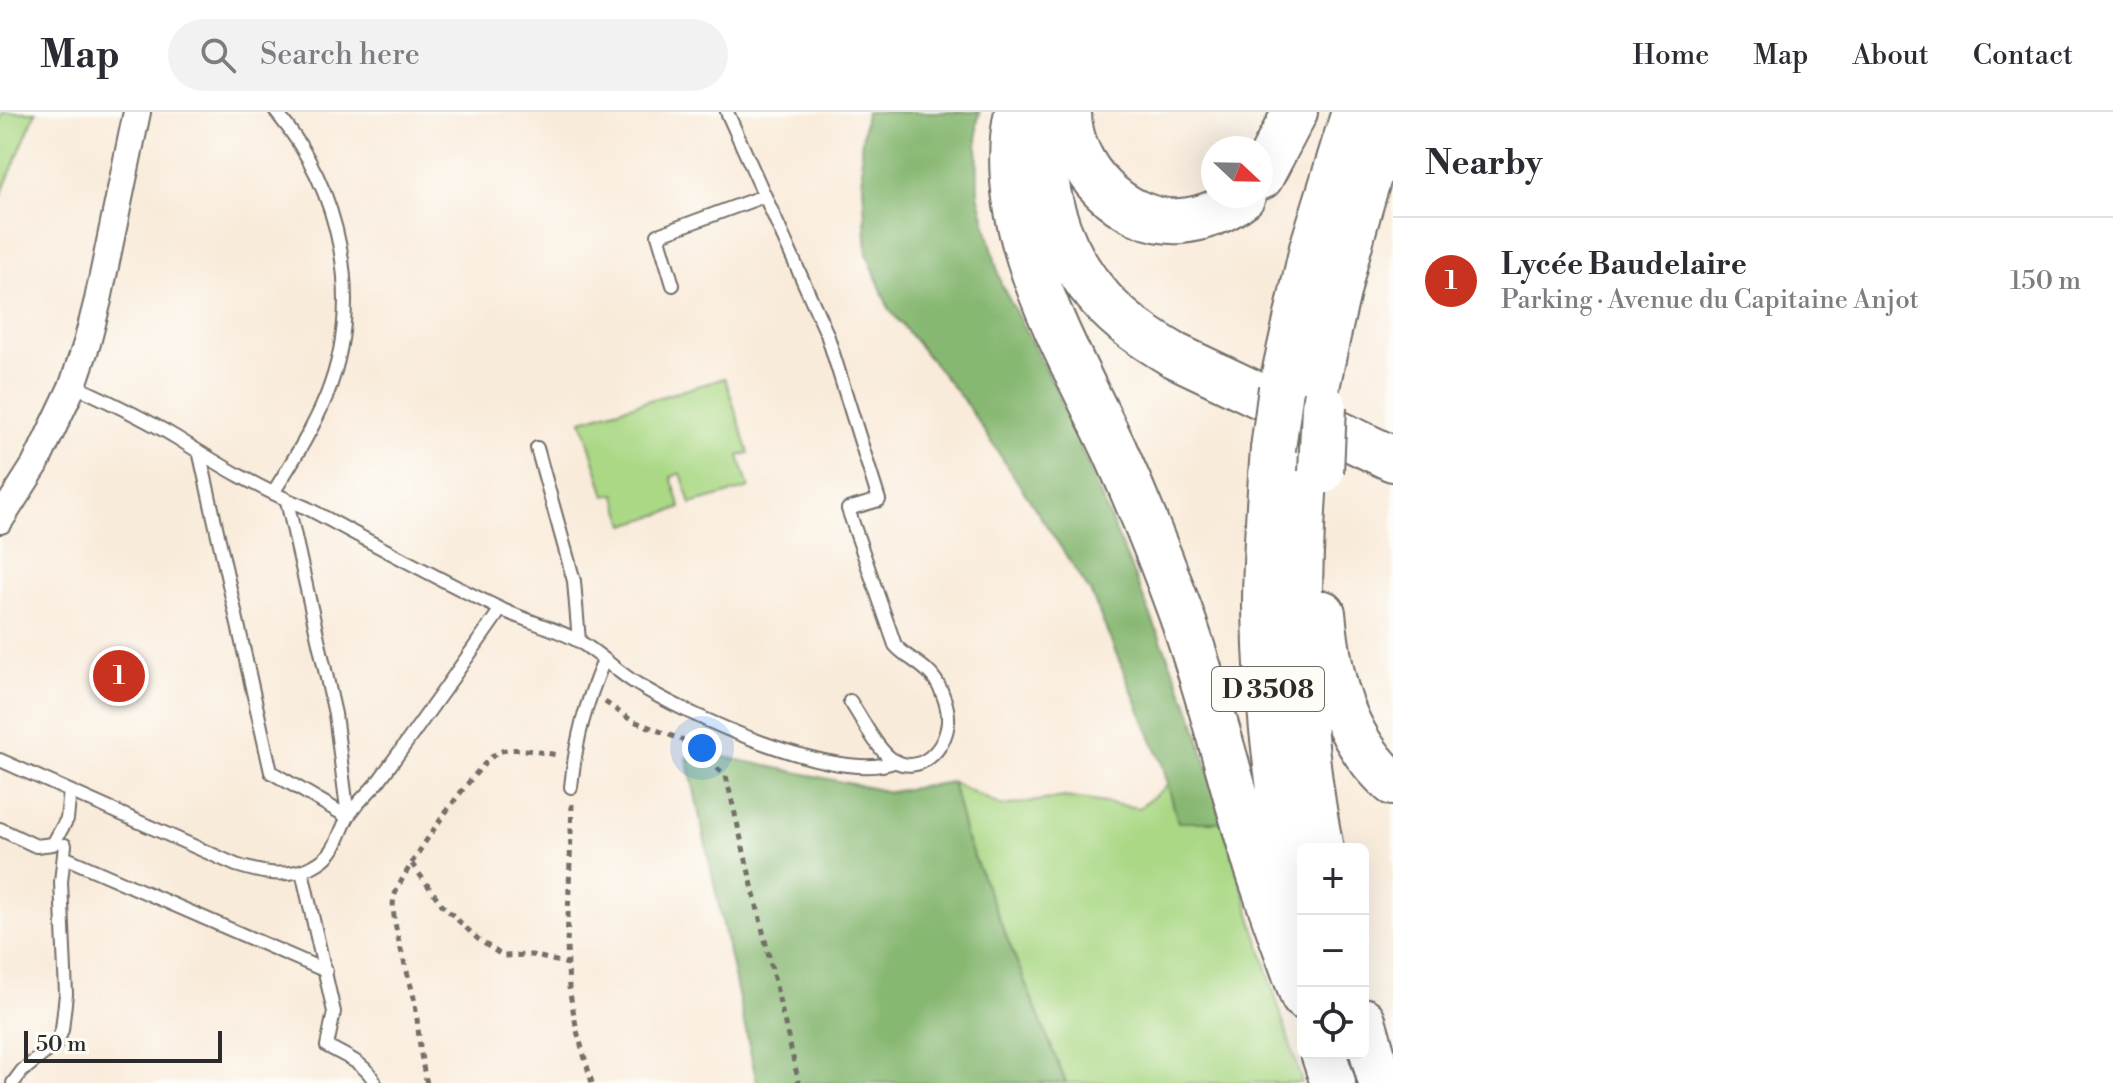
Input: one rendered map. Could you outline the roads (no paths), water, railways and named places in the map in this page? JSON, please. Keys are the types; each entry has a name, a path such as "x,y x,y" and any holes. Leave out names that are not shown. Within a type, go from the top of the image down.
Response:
{"highway":[{"path":"1017,112 1013,160 1018,210 1030,260 1047,308 1115,452 1166,573 1207,693 1252,850 1300,987"},
{"path":"1051,112 1044,146 1047,183 1054,212 1071,257 1101,300 1145,337 1174,355 1393,459"},
{"path":"1069,112 1070,129 1084,165 1100,186 1120,203 1156,218 1182,221 1208,216 1222,208"},
{"path":"1273,154 1295,112"},
{"name":"D 3508","path":"1320,843 1305,750 1299,660 1300,462 1306,399 1312,248 1354,112"},
{"path":"1306,399 1329,329 1360,208 1391,112"},
{"path":"1018,210 1055,279 1096,329 1116,346 1202,397 1393,485"},
{"path":"1300,462 1329,666 1341,708 1354,735 1375,765 1393,783"},
{"name":"D 3508","path":"1300,462 1266,560 1270,711 1281,812 1301,915"},
{"path":"1369,1041 1381,1083"},
{"path":"1325,1059 1333,1083"},
{"path":"1335,1059 1341,1083"}],"street":[{"path":"0,520 35,465 73,385 98,300 137,112"}],"lane":[{"path":"273,493 327,395 342,333 345,302 339,238 330,207 305,152 276,112"},
{"path":"727,112 827,334 879,500 848,509 895,645 929,672 937,683 947,710 946,731 930,758 911,765 896,761 883,751 850,701"},
{"path":"673,285 658,235 764,196"},
{"path":"73,385 287,501 307,508 501,609 579,641 665,699 741,736 811,757 865,768 883,767 896,761"},
{"path":"537,448 574,581 579,641"},
{"path":"200,455 271,772 348,817"},
{"path":"287,501 335,714 348,817"},
{"path":"0,760 236,865 260,873 302,871 328,856 339,842 348,817 379,782 501,609"},
{"path":"571,787 576,740 604,660"},
{"path":"0,829 36,846 53,844 67,819 70,791"},
{"path":"13,1083 22,1071 57,1043 62,1030 66,994 61,882 64,851 326,971"},
{"path":"302,871 334,1012 327,1046 360,1064 375,1083"}],"place":[{"name":"Lycée Baudelaire","path":"119,676"}]}
